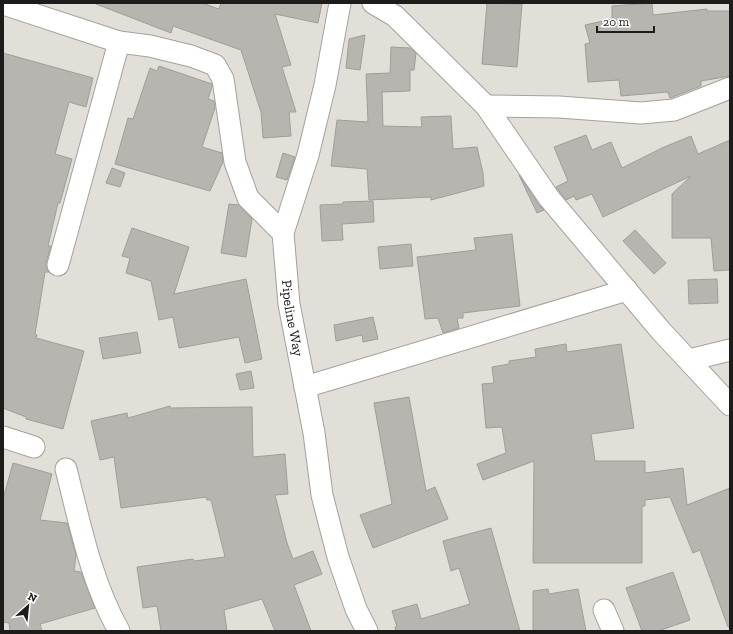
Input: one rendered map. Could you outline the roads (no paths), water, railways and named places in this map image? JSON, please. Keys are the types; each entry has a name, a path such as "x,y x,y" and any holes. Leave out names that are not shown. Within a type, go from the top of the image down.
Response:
{"street":[{"name":"Pipeline Way","path":"340,3 325,85 308,155 282,233 289,304 314,433 322,495 335,544 356,609 367,631"},
{"path":"372,3 395,16 486,106 549,198 661,331 730,405"},
{"path":"3,4 119,42 150,46 191,56 215,65 222,79 235,162 248,198 282,233"},
{"path":"58,265 119,42"},
{"path":"486,106 559,107 641,113 674,110 730,88"},
{"path":"305,387 627,290"},
{"path":"689,360 730,350"},
{"path":"3,437 34,447"},
{"path":"66,469 93,574 112,619 119,631"},
{"path":"604,610 614,631"}]}
